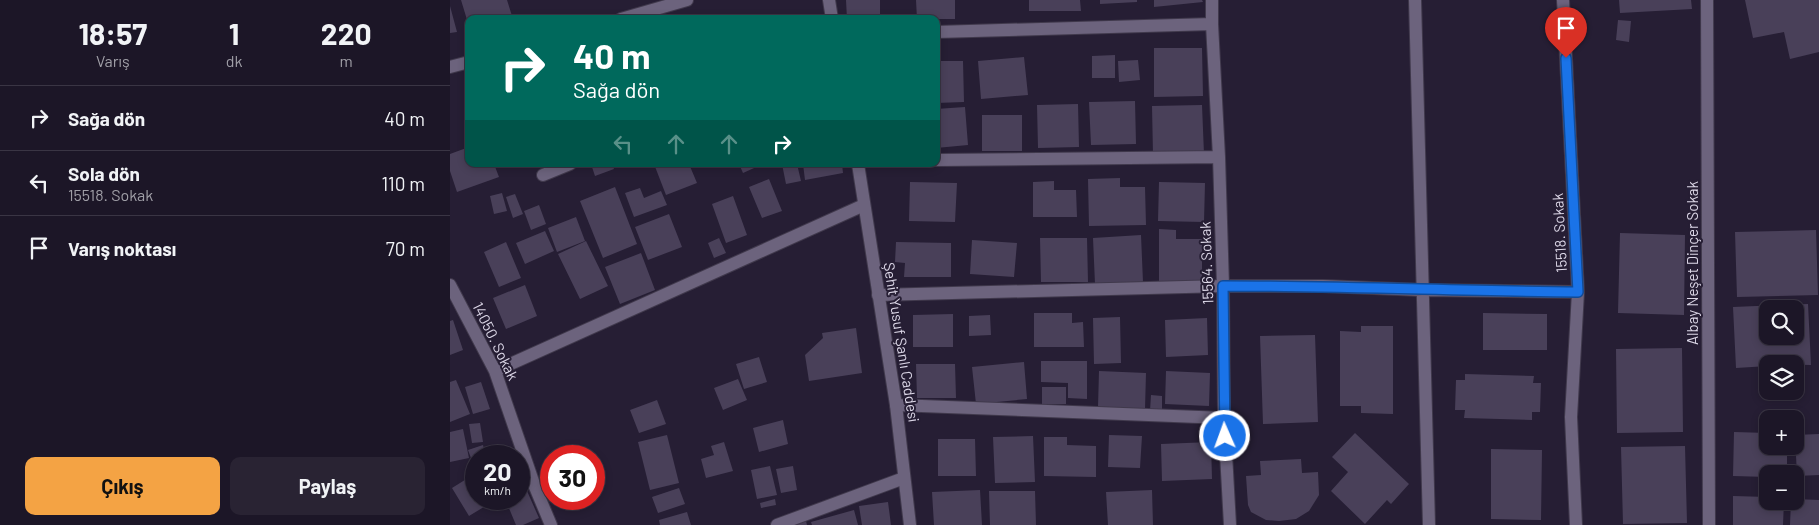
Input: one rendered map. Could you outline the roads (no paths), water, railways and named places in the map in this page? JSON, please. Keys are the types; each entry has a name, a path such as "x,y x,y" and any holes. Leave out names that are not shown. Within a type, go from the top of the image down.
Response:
{"street":[{"path":"635,15 687,0"},
{"path":"829,0 831,15"},
{"name":"15564. Sokak","path":"1212,0 1223,286 1224,418 1230,525"},
{"path":"1415,0 1429,525"},
{"name":"15518. Sokak","path":"1563,0 1578,292 1571,417 1576,525"},
{"name":"Albay Neşet Dinçer Sokak","path":"1707,0 1709,525"},
{"path":"940,32 1212,24"},
{"path":"450,67 465,63"},
{"path":"940,160 1218,157"},
{"path":"543,175 563,167"},
{"name":"Şehit Yusuf Şanlı Caddesi","path":"858,167 896,405 910,525"},
{"path":"496,371 864,205"},
{"name":"14050. Sokak","path":"450,285 496,371 535,487 551,525"},
{"path":"878,295 1223,286 1323,286 1423,290 1578,292"},
{"path":"896,405 1224,418"},
{"path":"777,525 904,478"}]}
